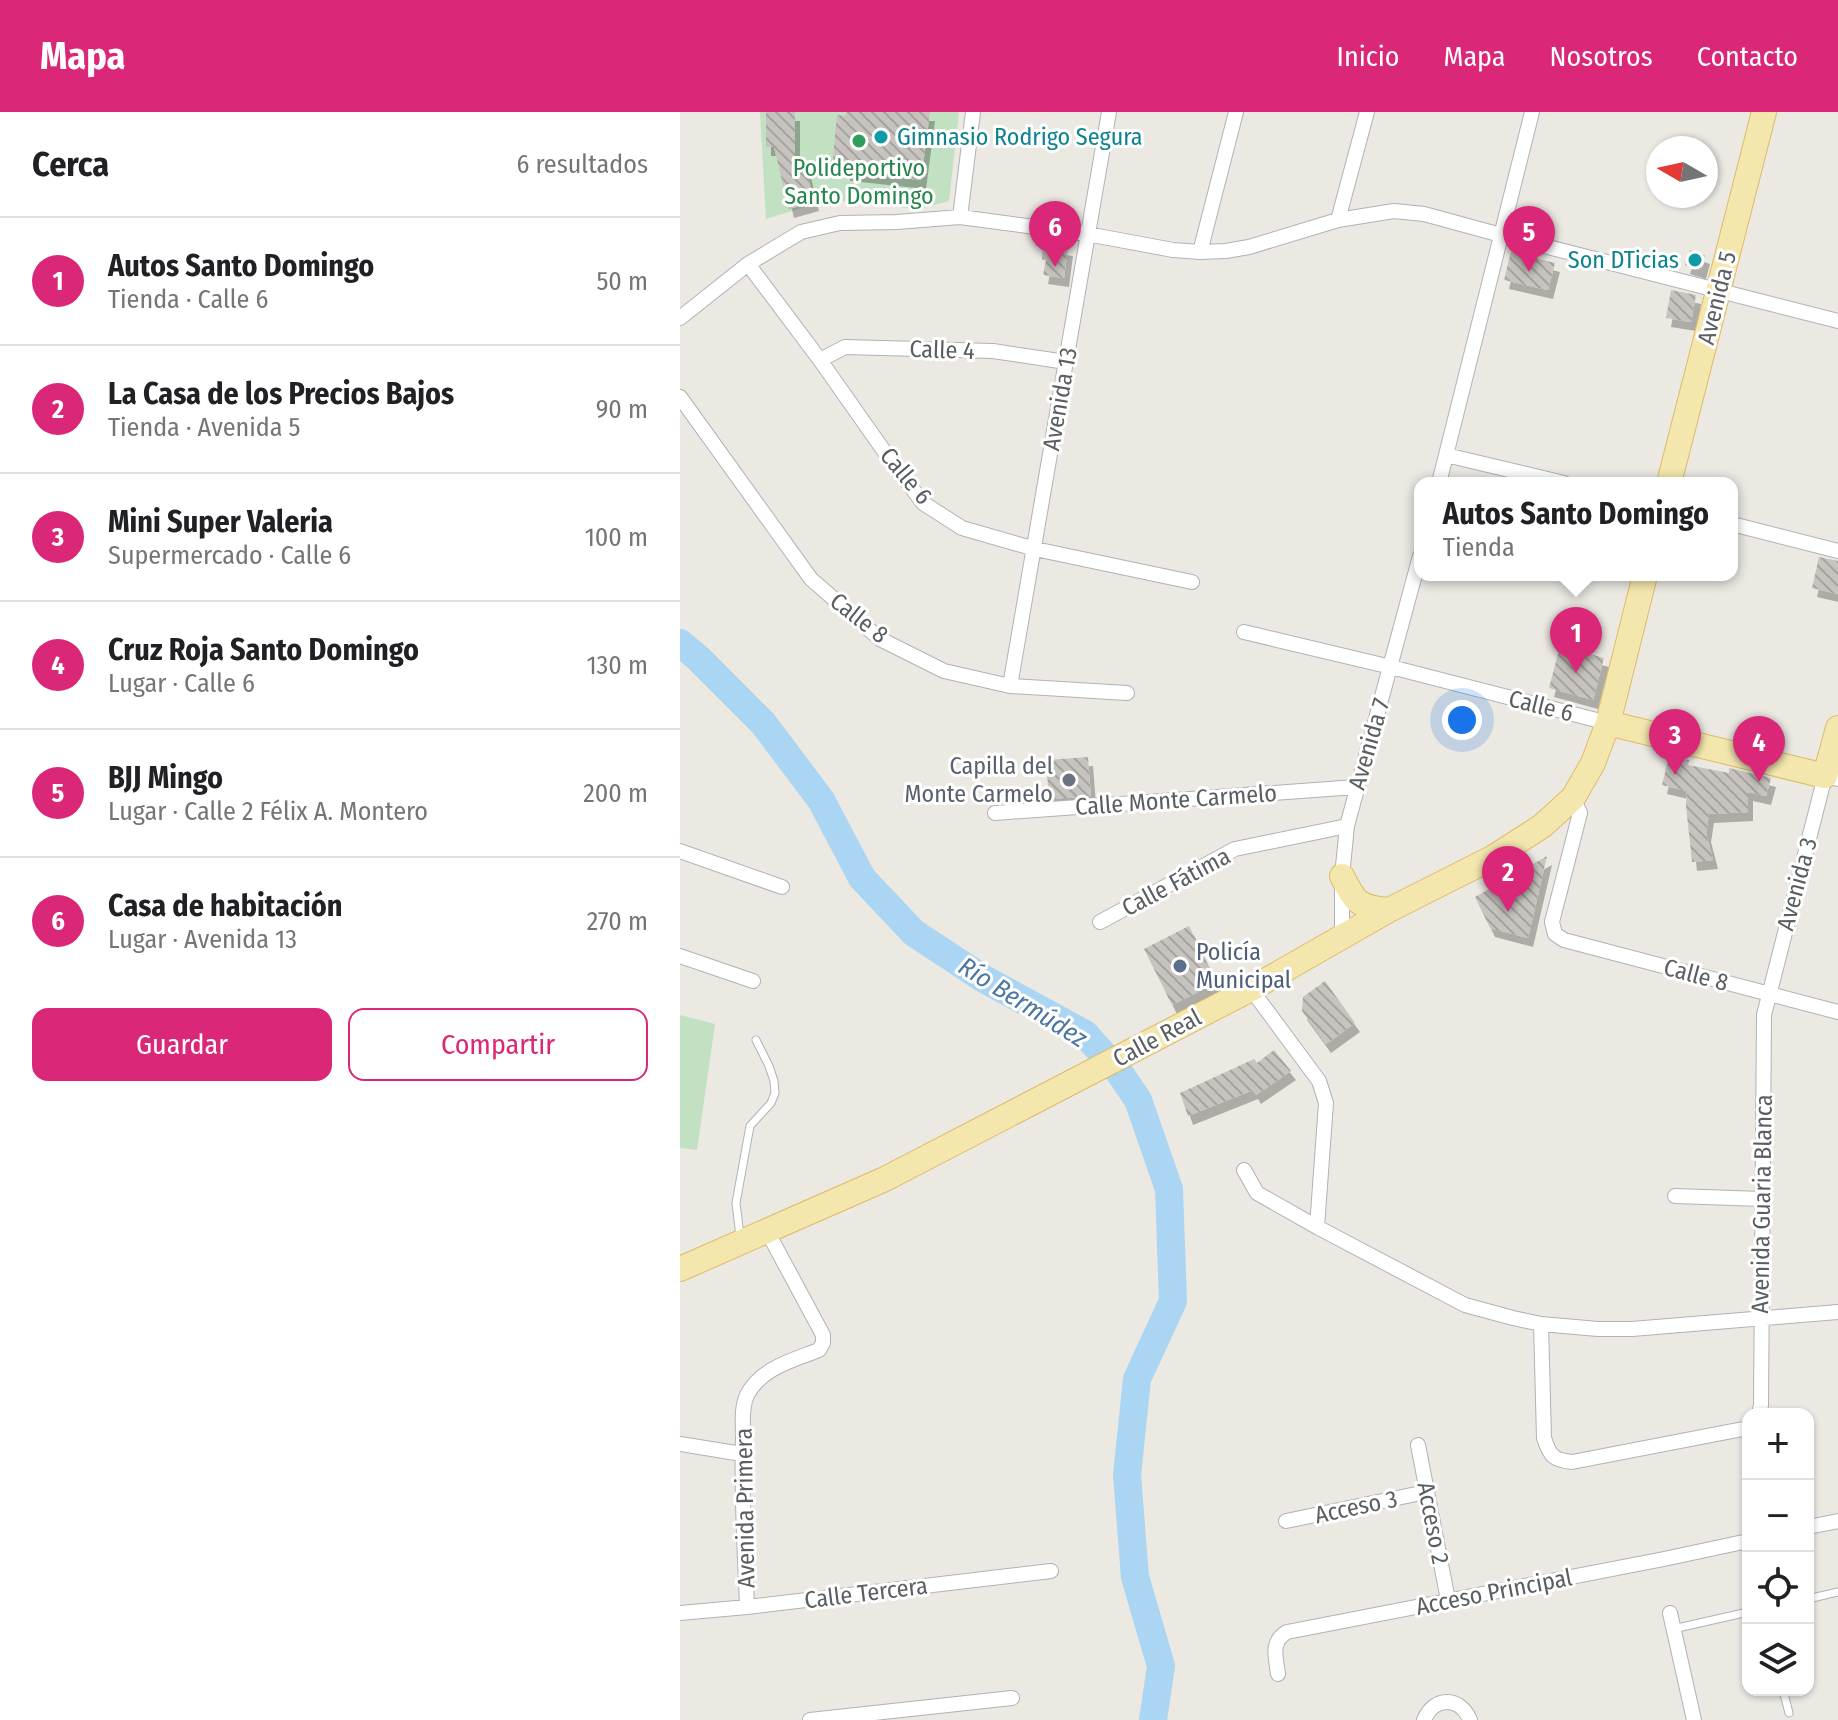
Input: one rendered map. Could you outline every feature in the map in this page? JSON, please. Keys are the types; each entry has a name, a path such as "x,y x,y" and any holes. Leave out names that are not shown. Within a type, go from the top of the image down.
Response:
{"main road":[{"name":"Avenida 5","path":"1671,477 1764,112"},
{"path":"1573,798 1593,763 1608,723 1644,581"},
{"name":"Calle 6","path":"1608,723 1832,778"},
{"name":"Avenida 3","path":"1832,778 1838,728"},
{"name":"Calle Real","path":"680,1269 885,1179 1251,989 1389,910 1494,857 1542,826 1573,798"},
{"path":"1342,876 1359,904 1370,909 1389,910"}],"street":[{"path":"960,217 973,112"},
{"name":"Avenida 13","path":"1010,686 1109,112"},
{"path":"1200,252 1236,112"},
{"path":"1338,220 1367,112"},
{"path":"1440,477 1532,112"},
{"path":"680,318 748,264 801,232 840,223 960,217 1200,252 1249,247 1338,220 1394,211 1424,214 1838,321"},
{"name":"Calle 6","path":"748,264 923,503 962,528 1035,549 1192,582"},
{"name":"Calle 4","path":"820,360 845,347 993,351 1066,362"},
{"name":"Calle 8","path":"680,397 811,579 880,639 944,671 1010,686 1127,693"},
{"path":"1446,455 1539,477"},
{"path":"1738,526 1838,551"},
{"name":"Avenida 7","path":"1342,936 1342,876 1347,826 1414,579"},
{"name":"Calle 6","path":"1244,632 1608,723"},
{"name":"Avenida 3","path":"1769,995 1832,778"},
{"name":"Calle Monte Carmelo","path":"995,813 1356,787"},
{"name":"Calle 8","path":"1573,798 1580,813 1552,922 1555,934 1564,940 1838,1012"},
{"name":"Calle Fátima","path":"1100,922 1235,849 1347,826"},
{"path":"680,851 782,887"},
{"path":"680,956 753,981"},
{"path":"1251,989 1319,1081 1326,1103 1317,1227"},
{"name":"Avenida Guaria Blanca","path":"1760,1408 1764,1015 1769,995"},
{"path":"1244,1170 1257,1193 1465,1305 1541,1324 1632,1329 1838,1312"},
{"path":"1675,1196 1762,1199"},
{"name":"Avenida Primera","path":"747,1607 743,1408 756,1382 772,1369 819,1350 823,1343 823,1335 767,1231"},
{"path":"1541,1324 1544,1438 1549,1453 1560,1461 1572,1462 1742,1429"},
{"path":"680,1444 742,1454"},
{"name":"Acceso 2","path":"1418,1445 1448,1600"},
{"name":"Acceso 3","path":"1286,1521 1426,1492"},
{"path":"1814,1526 1838,1521"},
{"name":"Acceso Principal","path":"1278,1674 1275,1646 1278,1637 1287,1632 1742,1542"},
{"name":"Calle Tercera","path":"680,1613 1051,1571"},
{"path":"1670,1613 1694,1720"},
{"path":"810,1720 1012,1698"},
{"path":"1424,1720 1433,1707 1447,1702 1461,1706 1471,1720"}],"lane":[{"path":"742,1242 736,1203 749,1130 771,1103 775,1093 769,1066 756,1040"},
{"path":"1814,1598 1838,1592"},
{"path":"1673,1629 1742,1613"},
{"path":"1785,1696 1789,1713"}],"green space":[{"name":"Polideportivo Santo Domingo","path":"760,112 959,112 949,201 919,209 839,201 814,204 766,219"},
{"path":"680,1015 715,1024 697,1150 680,1148"}],"building":[{"path":"766,112 795,112 795,162 804,160 814,202 789,209 774,147 766,147"},
{"name":"Gimnasio Rodrigo Segura","path":"846,112 930,112 921,180 846,172 833,158 837,115 846,116"},
{"path":"1043,244 1068,247 1064,278 1043,275 1046,260 1042,259"},
{"name":"Son DTicias","path":"1690,250 1705,255 1701,270 1685,265"},
{"path":"1511,252 1555,263 1548,290 1504,280"},
{"path":"1671,290 1696,295 1691,322 1666,318"},
{"path":"1819,557 1838,561 1838,594 1812,588"},
{"path":"1560,646 1604,658 1593,700 1549,688"},
{"path":"1669,756 1689,760 1688,765 1729,773 1729,768 1771,778 1766,796 1748,792 1748,812 1709,814 1706,833 1713,860 1692,862 1687,791 1662,785"},
{"name":"Capilla del Monte Carmelo","path":"1088,757 1091,796 1049,799 1046,760"},
{"path":"1547,856 1528,938 1490,928 1475,897"},
{"name":"Policía Municipal","path":"1189,926 1216,983 1172,1005 1144,949"},
{"path":"1325,981 1355,1023 1326,1044 1302,1011 1303,997"},
{"path":"1274,1050 1291,1071 1256,1095 1253,1090 1188,1116 1180,1093 1254,1059 1257,1063"}],"waterway":[{"name":"Río Bermúdez","path":"680,643 763,723 821,800 862,878 914,933 984,979 1085,1034 1119,1072 1138,1100 1169,1189 1173,1301 1137,1379 1127,1475 1135,1577 1161,1666 1153,1720"}],"place":[{"name":"Gimnasio Rodrigo Segura","path":"881,137"},
{"name":"Polideportivo Santo Domingo","path":"859,141"},
{"name":"Son DTicias","path":"1695,260"},
{"name":"Casa de habitación","path":"1055,267"},
{"name":"BJJ Mingo","path":"1529,272"},
{"name":"Autos Santo Domingo","path":"1576,673"},
{"name":"Mini Super Valeria","path":"1675,775"},
{"name":"Capilla del Monte Carmelo","path":"1069,780"},
{"name":"Cruz Roja Santo Domingo","path":"1759,782"},
{"name":"La Casa de los Precios Bajos","path":"1508,912"},
{"name":"Policía Municipal","path":"1180,966"}]}
